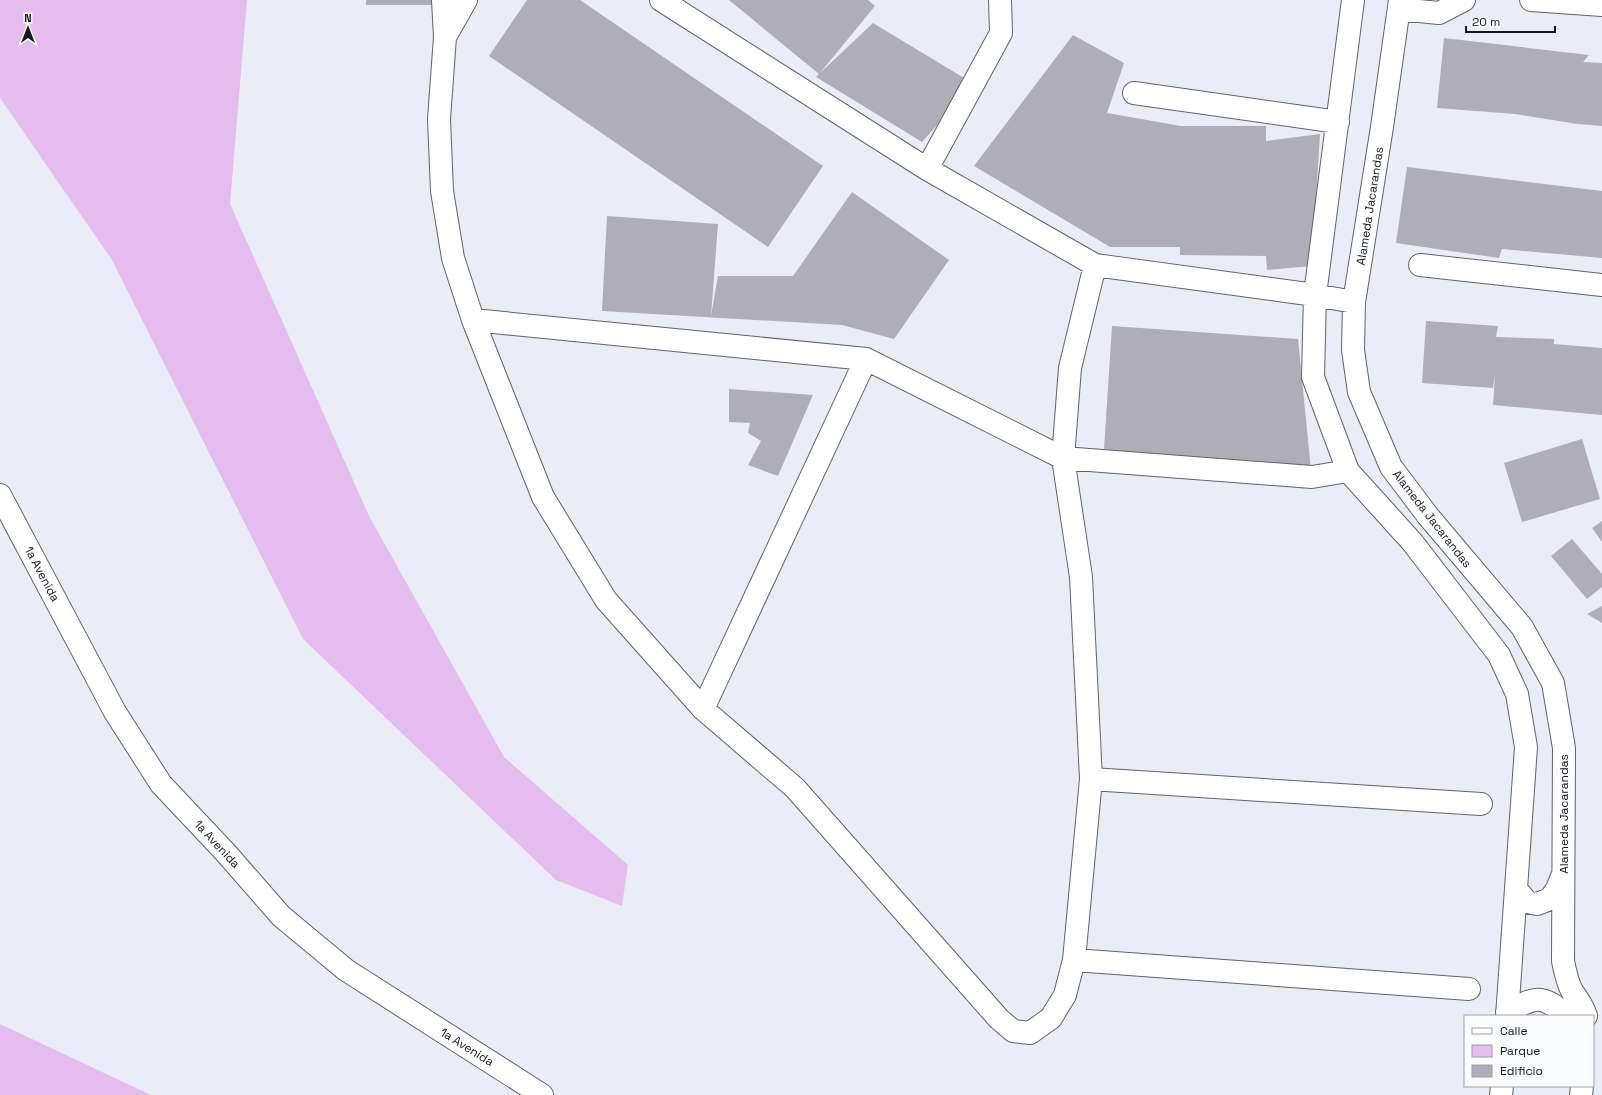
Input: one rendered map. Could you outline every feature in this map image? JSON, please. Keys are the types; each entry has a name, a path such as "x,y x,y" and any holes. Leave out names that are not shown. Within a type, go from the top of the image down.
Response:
{"street":[{"path":"443,0 445,37 439,119 442,191 453,258 473,320 544,497 606,600 703,709 794,788 999,1019 1013,1031 1030,1033 1051,1018 1065,995 1074,960 1091,779 1081,577 1063,458 1070,368 1095,265"},
{"path":"445,37 466,0"},
{"path":"661,0 927,169 1095,265 1315,295 1354,302"},
{"path":"927,169 1001,34 1000,0"},
{"path":"1353,0 1315,295 1313,377 1348,471 1413,543 1499,655 1517,694 1526,747 1507,1014"},
{"path":"1399,5 1439,13 1464,0"},
{"path":"1531,0 1602,5"},
{"name":"Alameda Jacarandas","path":"1399,5 1382,127 1354,302 1353,350 1359,392 1391,467 1433,523 1522,627 1553,683 1564,748 1563,961 1566,979 1572,991 1580,1001 1586,1015"},
{"path":"1134,93 1338,122"},
{"path":"1420,265 1602,285"},
{"path":"473,320 866,359 1063,458 1312,478 1348,471"},
{"path":"703,709 866,359"},
{"name":"1a Avenida","path":"0,495 115,712 161,784 226,853 281,916 346,970 542,1095"},
{"path":"1091,779 1481,804"},
{"path":"1516,889 1528,902 1537,904 1550,899 1557,889 1564,871"},
{"path":"1074,960 1469,989"},
{"path":"1507,1014 1528,1001 1538,999 1550,1002 1567,1015"}],"green space":[{"path":"0,0 247,0 230,204 369,516 504,757 628,865 622,906 556,880 303,639 112,260 0,98"},
{"path":"0,1024 151,1095 0,1095"}],"building":[{"path":"366,0 434,0 434,5 366,5"},
{"path":"527,0 580,0 823,166 768,247 489,56"},
{"path":"729,0 868,0 875,6 820,73 873,23 974,84 922,142 816,77 819,74"},
{"path":"1073,35 1124,63 1107,113 1181,126 1266,126 1266,141 1320,134 1312,266 1267,270 1266,256 1180,255 1180,247 1110,247 974,166"},
{"path":"1444,38 1589,55 1583,62 1602,63 1602,126 1578,124 1515,114 1437,108"},
{"path":"1407,167 1602,191 1602,258 1502,249 1499,258 1396,243"},
{"path":"852,192 949,260 894,339 842,325 602,311 607,216 718,224 711,316 718,276 793,276"},
{"path":"1426,321 1498,326 1496,337 1554,339 1554,344 1602,348 1602,415 1493,405 1495,374 1493,388 1422,383"},
{"path":"1112,326 1298,339 1311,470 1104,449"},
{"path":"729,389 813,395 778,476 748,465 761,441 748,433 750,423 729,422"},
{"path":"1582,439 1600,499 1522,522 1504,463"},
{"path":"1602,521 1602,542 1592,528"},
{"path":"1572,539 1602,574 1602,587 1587,599 1551,556"},
{"path":"1602,606 1602,623 1587,614"}]}
